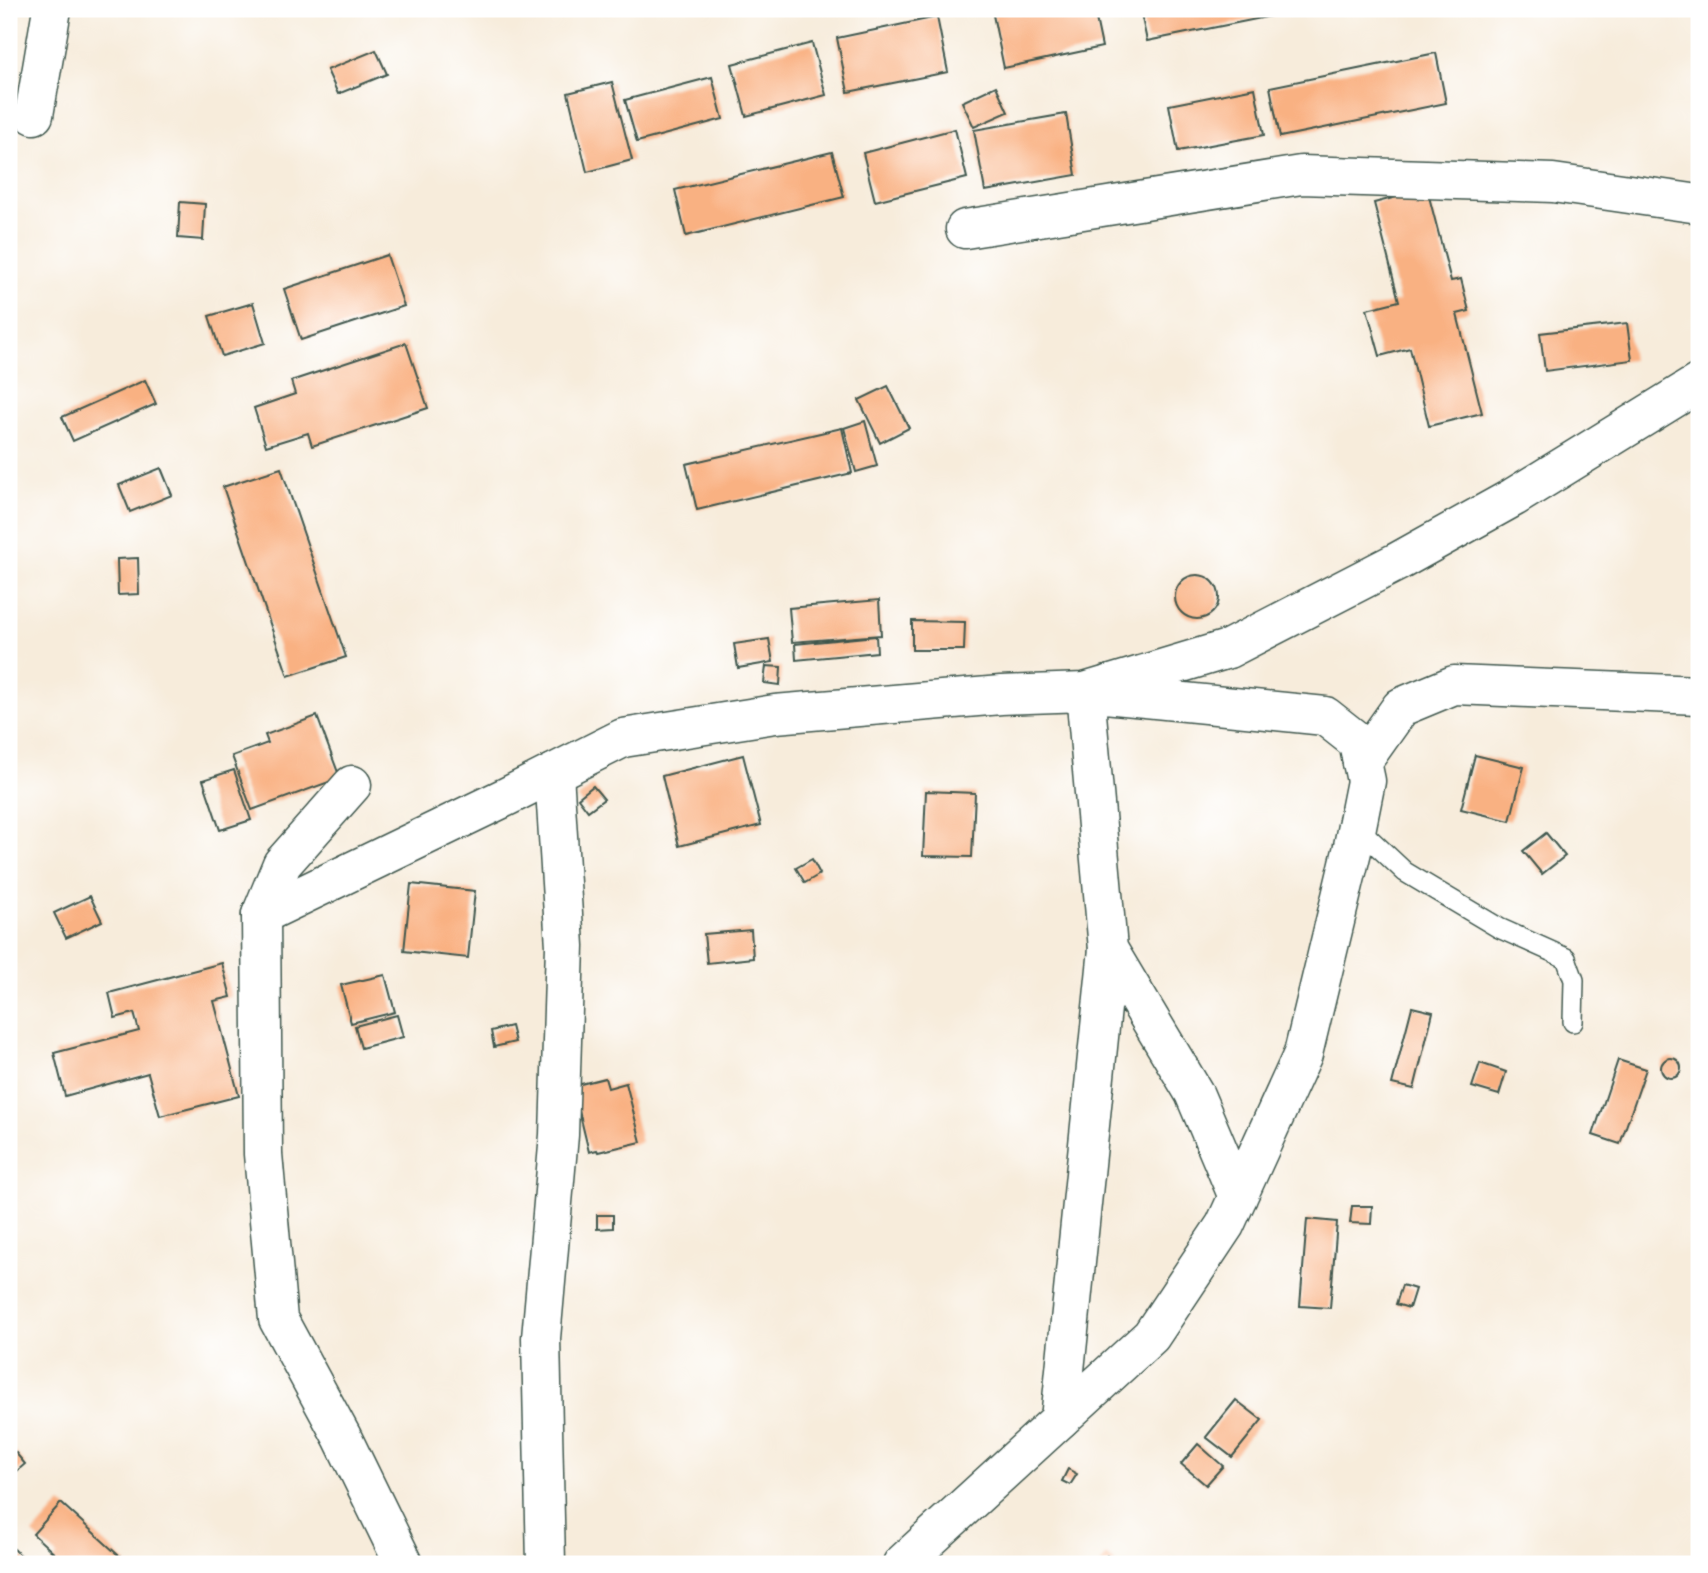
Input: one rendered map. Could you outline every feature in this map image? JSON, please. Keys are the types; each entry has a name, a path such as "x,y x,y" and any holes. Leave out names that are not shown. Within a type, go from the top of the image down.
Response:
{"street":[{"path":"34,116 52,9"},
{"path":"965,229 1301,175 1553,183 1699,204"},
{"path":"1085,692 1228,649 1397,562 1514,497 1699,383"},
{"path":"1362,762 1401,707 1454,685 1699,695"},
{"path":"1060,1419 1108,949 1085,692"},
{"path":"261,915 623,738 775,714 1001,695 1085,692 1325,716 1358,742 1366,781 1303,1054 1225,1225 1151,1335 902,1564"},
{"path":"546,1564 541,1338 559,1135 565,946 554,773"},
{"path":"352,785 282,864 261,915 263,1154 278,1319 342,1437 404,1564"},
{"path":"1108,949 1194,1093 1237,1197"}],"lane":[{"path":"1357,827 1405,872 1499,928 1566,958 1574,980 1573,1022"}],"building":[{"path":"1094,9 1102,47 1004,68 992,10"},
{"path":"1140,9 1301,9 1301,10 1147,41"},
{"path":"937,17 948,72 848,92 837,38"},
{"path":"812,43 826,95 746,116 732,64"},
{"path":"376,50 387,74 338,94 327,70"},
{"path":"1436,53 1446,103 1280,137 1270,87"},
{"path":"712,77 723,119 637,142 625,100"},
{"path":"612,82 632,160 587,172 568,93"},
{"path":"996,86 1008,112 974,127 962,102"},
{"path":"1255,88 1264,135 1178,151 1169,105"},
{"path":"1066,114 1076,175 985,191 974,130"},
{"path":"955,129 967,178 875,201 863,153"},
{"path":"832,152 844,197 686,236 675,190"},
{"path":"1427,189 1451,281 1461,279 1469,311 1457,314 1482,413 1429,426 1410,348 1380,356 1367,309 1399,301 1374,203"},
{"path":"180,202 205,204 203,240 178,238"},
{"path":"387,255 404,306 301,340 284,289"},
{"path":"253,303 265,343 222,356 209,316"},
{"path":"1627,323 1632,360 1545,371 1540,333"},
{"path":"406,343 428,408 312,446 308,433 266,446 254,408 295,394 291,381"},
{"path":"145,380 156,404 73,441 62,417"},
{"path":"888,386 909,428 880,443 859,400"},
{"path":"865,421 877,466 856,472 844,428"},
{"path":"842,428 852,473 697,510 686,464"},
{"path":"161,468 172,495 130,512 119,485"},
{"path":"281,468 346,657 288,676 223,487"},
{"path":"138,558 139,594 118,595 117,559"},
{"path":"1197,575 1212,582 1219,597 1212,612 1197,619 1182,612 1175,597 1182,582"},
{"path":"879,600 881,635 792,642 789,608"},
{"path":"912,621 965,622 964,650 912,650"},
{"path":"876,636 877,652 796,660 795,644"},
{"path":"769,639 773,662 738,668 734,644"},
{"path":"766,666 781,667 780,685 764,683"},
{"path":"317,716 340,778 252,810 232,756 268,743 265,735"},
{"path":"743,755 761,825 679,846 662,776"},
{"path":"1475,755 1524,767 1510,821 1461,809"},
{"path":"234,770 251,820 220,830 203,780"},
{"path":"593,786 604,799 588,811 578,798"},
{"path":"926,791 975,793 972,857 923,856"},
{"path":"1546,833 1565,856 1542,874 1523,851"},
{"path":"812,859 820,874 805,883 796,868"},
{"path":"411,884 475,891 468,958 404,951"},
{"path":"90,896 102,921 66,938 54,913"},
{"path":"751,930 753,958 707,963 704,934"},
{"path":"222,963 231,997 214,1001 239,1096 160,1116 148,1073 65,1096 54,1053 139,1031 134,1013 115,1018 109,993"},
{"path":"385,975 395,1012 351,1023 341,985"},
{"path":"1412,1007 1433,1012 1414,1089 1392,1084"},
{"path":"397,1015 403,1037 361,1048 355,1026"},
{"path":"511,1026 515,1042 494,1047 491,1031"},
{"path":"1671,1058 1678,1061 1681,1068 1678,1075 1671,1078 1664,1075 1661,1068 1664,1061"},
{"path":"1618,1060 1646,1069 1620,1144 1593,1135"},
{"path":"1480,1063 1506,1072 1499,1095 1472,1087"},
{"path":"605,1078 608,1088 626,1083 641,1142 589,1152 573,1086"},
{"path":"1352,1206 1372,1206 1371,1224 1350,1223"},
{"path":"597,1215 613,1215 613,1228 597,1229"},
{"path":"1307,1219 1337,1222 1330,1308 1300,1306"},
{"path":"1402,1285 1415,1289 1409,1308 1396,1304"},
{"path":"1236,1400 1262,1420 1232,1457 1206,1437"},
{"path":"1198,1444 1223,1466 1206,1485 1181,1464"},
{"path":"15,1452 25,1464 9,1478 9,1458"},
{"path":"1068,1469 1077,1474 1070,1485 1062,1481"},
{"path":"61,1503 128,1564 50,1564 57,1556 33,1534"},
{"path":"14,1549 29,1564 9,1564 9,1554"},
{"path":"1107,1556 1116,1564 1100,1564"}]}
